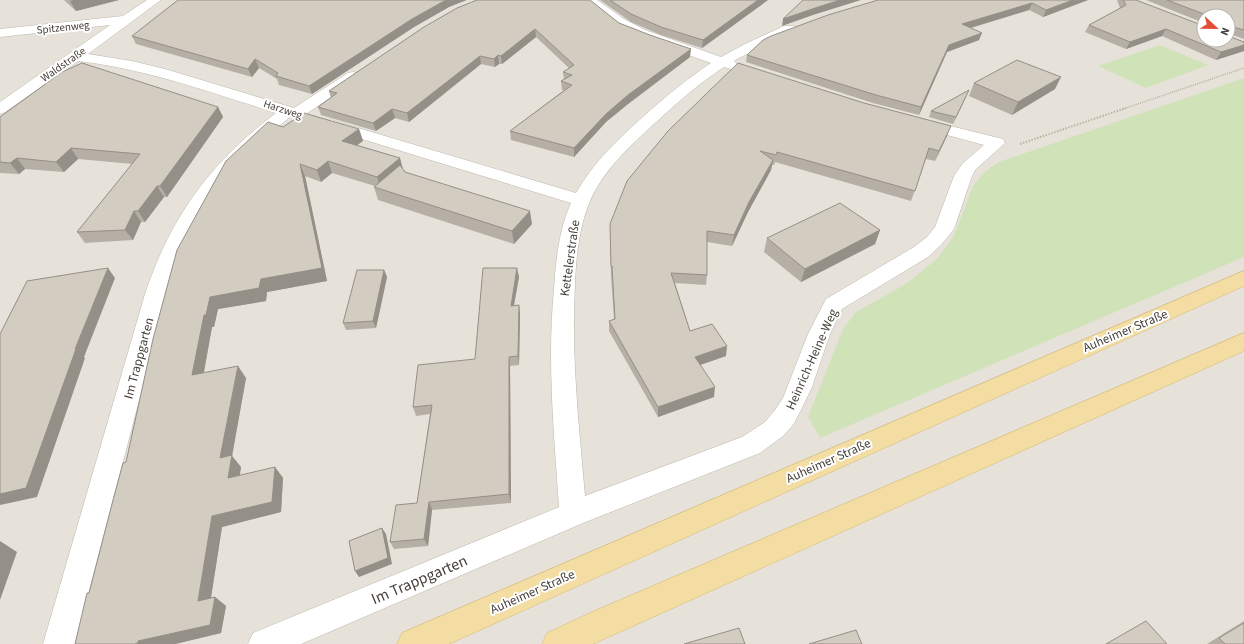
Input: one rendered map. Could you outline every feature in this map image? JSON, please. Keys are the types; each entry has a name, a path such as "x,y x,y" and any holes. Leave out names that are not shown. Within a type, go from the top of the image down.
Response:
{"main road":[{"name":"Auheimer Straße","path":"413,644 1244,278"},
{"path":"558,644 1244,341"}],"street":[{"name":"Waldstraße","path":"0,109 155,0"},
{"path":"589,0 619,22 640,33 742,68"},
{"name":"Spitzenweg","path":"0,33 126,20"},
{"name":"Kettelerstraße","path":"574,514 562,374 562,320 567,254 573,223 581,200 594,179 635,133 665,105 721,61 767,38 800,25"},
{"name":"Harzweg","path":"74,56 120,63 206,84 292,113 581,200"},
{"name":"Im Trappgarten","path":"60,644 156,294 167,260 182,227 220,175 243,149 263,130 361,70"},
{"path":"906,119 997,143"},
{"name":"Heinrich-Heine-Weg","path":"574,514 751,445 775,429 786,415 794,401 834,304 921,252 934,241 944,229 963,176 969,167 982,154 997,143"},
{"name":"Im Trappgarten","path":"264,644 574,514"}],"path":[{"path":"997,143 1023,143 1244,68"}],"shaded area":[{"path":"0,0 1244,0 1244,644 0,644"}],"green space":[{"path":"1160,45 1208,65 1146,88 1098,66"},
{"path":"1244,78 1244,257 820,438 808,417 843,329 856,312 906,284 938,258 954,236 974,184 986,171 999,162"}],"building":[{"path":"178,0 446,0 412,19 309,86 276,76 278,73 255,59 248,69 132,36"},
{"path":"477,0 590,0 619,23 691,49 628,95 606,114 574,148 510,131 572,85 561,81 572,75 563,72 574,65 535,29 501,56 498,55 494,59 480,56 407,113 392,109 373,123 318,107 337,93 329,91 424,27 457,8"},
{"path":"610,0 758,0 703,40 661,27 631,14"},
{"path":"803,0 840,0 783,19"},
{"path":"878,0 1073,0 1046,10 1032,3 962,24 982,33 949,45 921,107 876,95 747,55 763,40 771,36 828,15"},
{"path":"1123,0 1136,0 1196,23 1196,42 1166,29 1130,42 1089,25 1126,5"},
{"path":"1167,0 1244,0 1244,30 1236,28 1236,8 1196,8 1196,11"},
{"path":"1236,39 1244,42 1244,45 1236,47"},
{"path":"1211,48 1234,48 1221,52"},
{"path":"1017,60 1061,77 1018,102 974,83"},
{"path":"82,63 218,107 160,186 157,186 138,211 134,211 125,230 77,232 140,154 71,148 56,162 17,158 10,163 0,162 0,117 62,72"},
{"path":"738,63 864,103 951,126 939,151 929,148 915,191 777,152 776,155 760,151 773,160 749,202 734,235 707,231 707,275 671,273 690,331 712,324 727,346 695,357 715,387 658,407 609,321 615,319 613,267 611,266 610,224 627,181 668,131"},
{"path":"969,90 956,117 931,111"},
{"path":"304,113 359,129 342,141 400,158 377,177 328,161 317,170 300,164 322,268 261,279 259,288 210,297 206,315 204,315 192,375 238,366 220,458 232,455 228,478 275,467 272,502 212,516 198,601 215,597 210,625 138,641 138,643 135,644 75,644 87,593 89,593 123,463 126,462 153,339 177,250 226,161 268,122 283,127"},
{"path":"400,165 405,172 530,211 512,231 374,187"},
{"path":"840,203 880,230 805,269 767,238"},
{"path":"108,268 75,349 26,488 0,494 0,334 27,281"},
{"path":"483,268 517,268 511,306 519,305 518,356 509,357 509,494 429,502 424,539 390,542 396,505 417,503 432,405 413,407 418,365 475,359"},
{"path":"357,270 384,270 373,321 343,323"},
{"path":"382,528 388,558 355,571 349,541"},
{"path":"1146,621 1167,644 1106,644"},
{"path":"1244,623 1244,644 1225,644 1219,638"},
{"path":"739,628 745,644 684,644"},
{"path":"856,630 862,644 809,644"}]}
